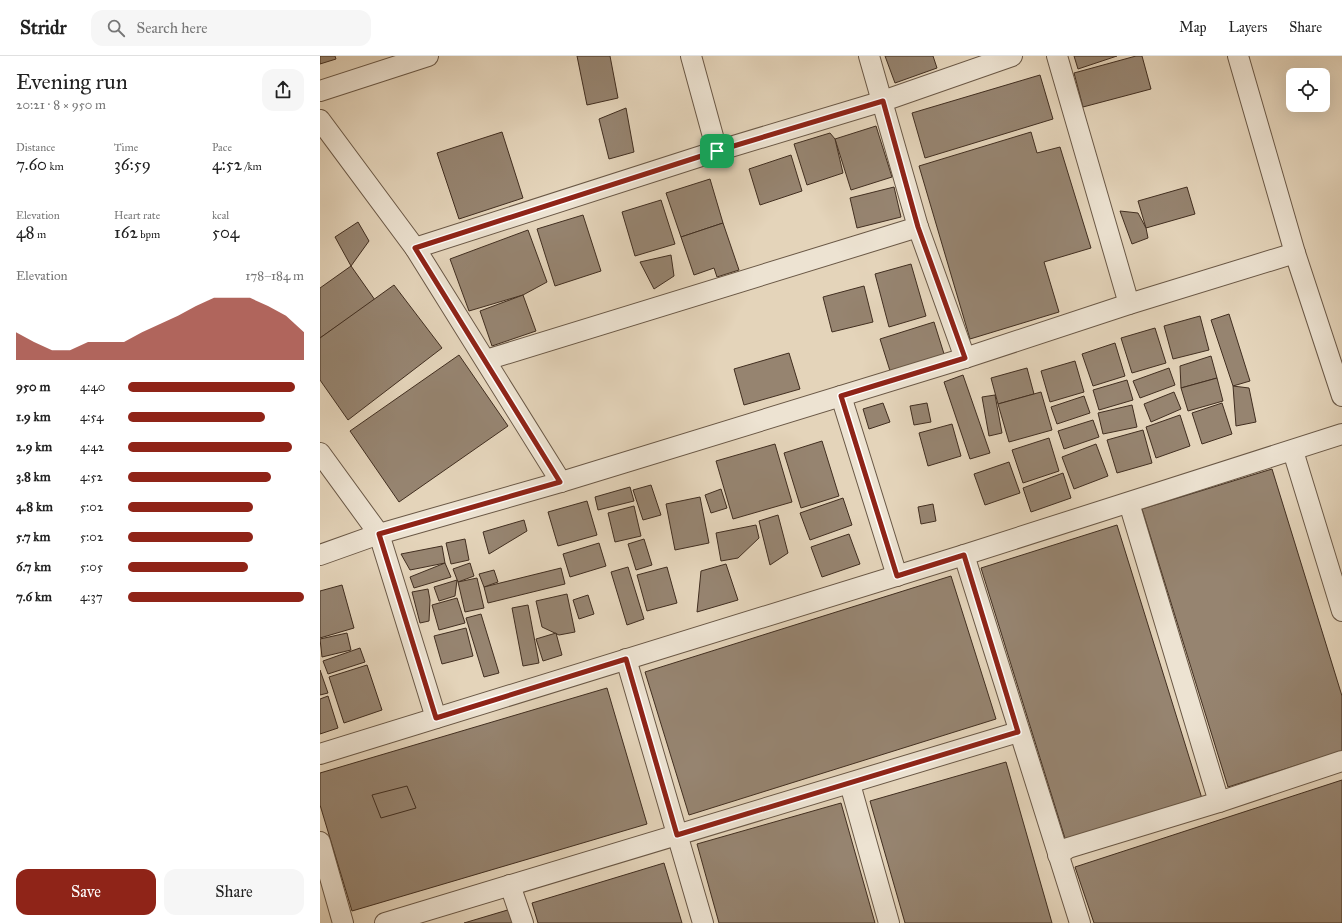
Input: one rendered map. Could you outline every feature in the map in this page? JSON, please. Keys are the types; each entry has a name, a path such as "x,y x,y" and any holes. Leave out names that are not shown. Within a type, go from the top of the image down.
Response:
{"street":[{"path":"320,91 428,56"},
{"path":"691,56 717,151"},
{"path":"869,56 918,227 965,358"},
{"path":"415,248 717,151 883,101 1012,56"},
{"path":"1057,56 1129,304"},
{"path":"1238,56 1295,253 1342,396"},
{"path":"320,120 415,248 486,360 560,482"},
{"path":"486,360 918,227"},
{"path":"320,555 379,534 560,482 965,358 1129,304 1295,253"},
{"path":"841,396 897,576"},
{"path":"320,754 897,576 1293,451 1342,434"},
{"path":"1293,451 1342,612"},
{"path":"320,453 379,534 436,718"},
{"path":"1129,503 1219,802"},
{"path":"964,555 1018,732 1080,923"},
{"path":"626,659 703,923"},
{"path":"385,923 850,784 1018,732"},
{"path":"1058,855 1068,848 1219,802 1342,761"},
{"path":"850,784 889,923"},
{"path":"320,842 343,923"},
{"path":"510,885 523,923"}],"building":[{"path":"320,56 335,56 336,59 320,64"},
{"path":"577,56 610,56 618,98 587,105"},
{"path":"885,56 933,56 937,68 895,83"},
{"path":"1074,56 1117,56 1078,69"},
{"path":"1136,56 1142,56 1151,89 1083,107 1074,73"},
{"path":"1040,75 1053,119 925,158 912,113"},
{"path":"626,108 634,152 609,159 599,119"},
{"path":"876,126 892,177 851,190 835,139"},
{"path":"502,132 523,198 459,219 437,153"},
{"path":"1031,132 1037,153 1060,147 1091,248 1044,262 1059,312 970,339 919,166"},
{"path":"830,133 835,139 843,173 807,185 794,144"},
{"path":"791,155 802,191 760,205 749,169"},
{"path":"710,179 723,223 681,237 666,193"},
{"path":"894,187 901,217 857,228 850,198"},
{"path":"1187,187 1195,214 1146,228 1138,201"},
{"path":"661,200 675,244 635,256 622,212"},
{"path":"1120,211 1138,213 1146,228 1148,238 1132,244"},
{"path":"583,215 601,271 555,286 537,229"},
{"path":"358,222 369,241 351,266 335,237"},
{"path":"723,223 739,270 717,277 714,268 694,275 681,237"},
{"path":"528,230 547,282 523,295 469,311 450,259"},
{"path":"671,255 674,276 654,289 640,262"},
{"path":"911,264 926,316 889,327 875,274"},
{"path":"351,266 375,300 320,338 320,288"},
{"path":"394,285 442,348 348,420 320,380 320,338"},
{"path":"864,286 873,322 832,332 823,297"},
{"path":"523,295 536,331 492,346 480,311"},
{"path":"1229,314 1250,381 1233,386 1211,320"},
{"path":"1200,316 1209,350 1173,359 1164,326"},
{"path":"934,322 945,357 891,374 880,339"},
{"path":"1155,328 1166,363 1132,373 1121,338"},
{"path":"1115,343 1125,376 1093,386 1082,354"},
{"path":"789,353 800,389 744,405 734,369"},
{"path":"459,355 508,426 399,502 350,431"},
{"path":"1211,356 1217,378 1181,388 1180,366"},
{"path":"1075,361 1084,392 1050,402 1041,371"},
{"path":"1027,368 1034,394 998,404 991,378"},
{"path":"1169,368 1175,385 1140,398 1133,381"},
{"path":"963,375 990,453 970,459 944,382"},
{"path":"1217,378 1223,401 1188,411 1181,388"},
{"path":"1127,380 1133,400 1099,410 1093,390"},
{"path":"1233,386 1249,388 1256,422 1236,426"},
{"path":"1041,392 1052,430 1009,442 998,404"},
{"path":"1174,392 1181,409 1151,422 1144,404"},
{"path":"995,395 1002,433 989,436 982,397"},
{"path":"1084,396 1090,413 1057,424 1051,407"},
{"path":"883,403 890,422 869,429 863,409"},
{"path":"927,403 931,422 914,425 910,406"},
{"path":"1222,403 1232,434 1202,444 1192,413"},
{"path":"1132,405 1137,427 1103,434 1098,413"},
{"path":"1180,415 1190,446 1156,458 1146,427"},
{"path":"1093,420 1099,437 1064,449 1058,431"},
{"path":"952,424 961,456 928,466 919,433"},
{"path":"1143,430 1152,463 1117,473 1107,440"},
{"path":"1049,438 1059,471 1023,483 1012,450"},
{"path":"822,441 839,496 801,508 784,453"},
{"path":"775,444 792,502 733,519 716,461"},
{"path":"1096,444 1108,476 1074,489 1062,457"},
{"path":"1009,462 1020,493 985,505 974,474"},
{"path":"1272,469 1342,696 1342,751 1228,787 1142,509"},
{"path":"1063,473 1071,498 1031,512 1023,488"},
{"path":"651,485 661,515 643,520 633,490"},
{"path":"630,487 634,501 598,510 595,497"},
{"path":"721,489 727,508 711,513 705,495"},
{"path":"700,497 709,543 675,550 666,504"},
{"path":"843,498 852,525 810,540 800,513"},
{"path":"587,501 597,535 558,546 548,512"},
{"path":"933,504 936,521 921,524 918,507"},
{"path":"634,506 641,536 615,542 608,513"},
{"path":"778,515 788,553 770,565 759,521"},
{"path":"524,520 527,531 489,554 483,532"},
{"path":"756,525 759,538 738,558 721,561 716,533"},
{"path":"1117,525 1204,805 1068,848 981,568"},
{"path":"849,534 860,564 822,577 811,547"},
{"path":"465,539 469,560 451,564 446,543"},
{"path":"644,539 652,565 636,570 628,544"},
{"path":"599,543 606,566 570,577 563,554"},
{"path":"442,546 445,563 410,570 401,554"},
{"path":"445,563 451,577 414,588 410,577"},
{"path":"470,563 474,576 458,582 453,569"},
{"path":"726,564 738,600 697,612 701,571"},
{"path":"628,567 644,619 627,625 611,572"},
{"path":"667,567 677,603 647,611 637,575"},
{"path":"561,568 565,584 488,603 484,587"},
{"path":"494,570 498,582 484,587 479,574"},
{"path":"951,576 996,719 689,815 645,672"},
{"path":"477,578 484,608 465,612 458,582"},
{"path":"457,580 455,596 439,601 434,587"},
{"path":"342,585 354,628 320,638 320,591"},
{"path":"428,589 430,600 429,621 420,623 412,592"},
{"path":"567,594 575,632 559,635 542,627 536,601"},
{"path":"588,595 594,614 579,619 573,600"},
{"path":"457,598 465,623 439,630 432,605"},
{"path":"528,605 539,663 523,666 512,608"},
{"path":"481,614 499,673 484,677 466,618"},
{"path":"466,628 473,656 442,664 434,636"},
{"path":"347,633 351,650 322,657 320,639"},
{"path":"556,633 562,655 543,661 536,639"},
{"path":"360,648 365,662 328,674 323,661"},
{"path":"367,665 382,710 344,723 329,677"},
{"path":"320,670 328,693 320,695"},
{"path":"607,688 647,824 352,911 320,805 320,773"},
{"path":"328,696 338,728 320,734 320,699"},
{"path":"1006,762 1052,923 905,923 870,801"},
{"path":"1342,780 1342,923 1094,923 1075,867"},
{"path":"407,786 416,808 381,818 372,795"},
{"path":"841,803 875,923 719,923 697,844"},
{"path":"664,863 682,923 538,923 532,903"},
{"path":"511,909 515,923 464,923"}],"route":[{"path":"883,101 918,227 965,358 841,396 897,576 964,555 1018,732 850,784 677,835 626,659 436,718 379,534 560,482 486,360 415,248 717,151 883,101"}]}
